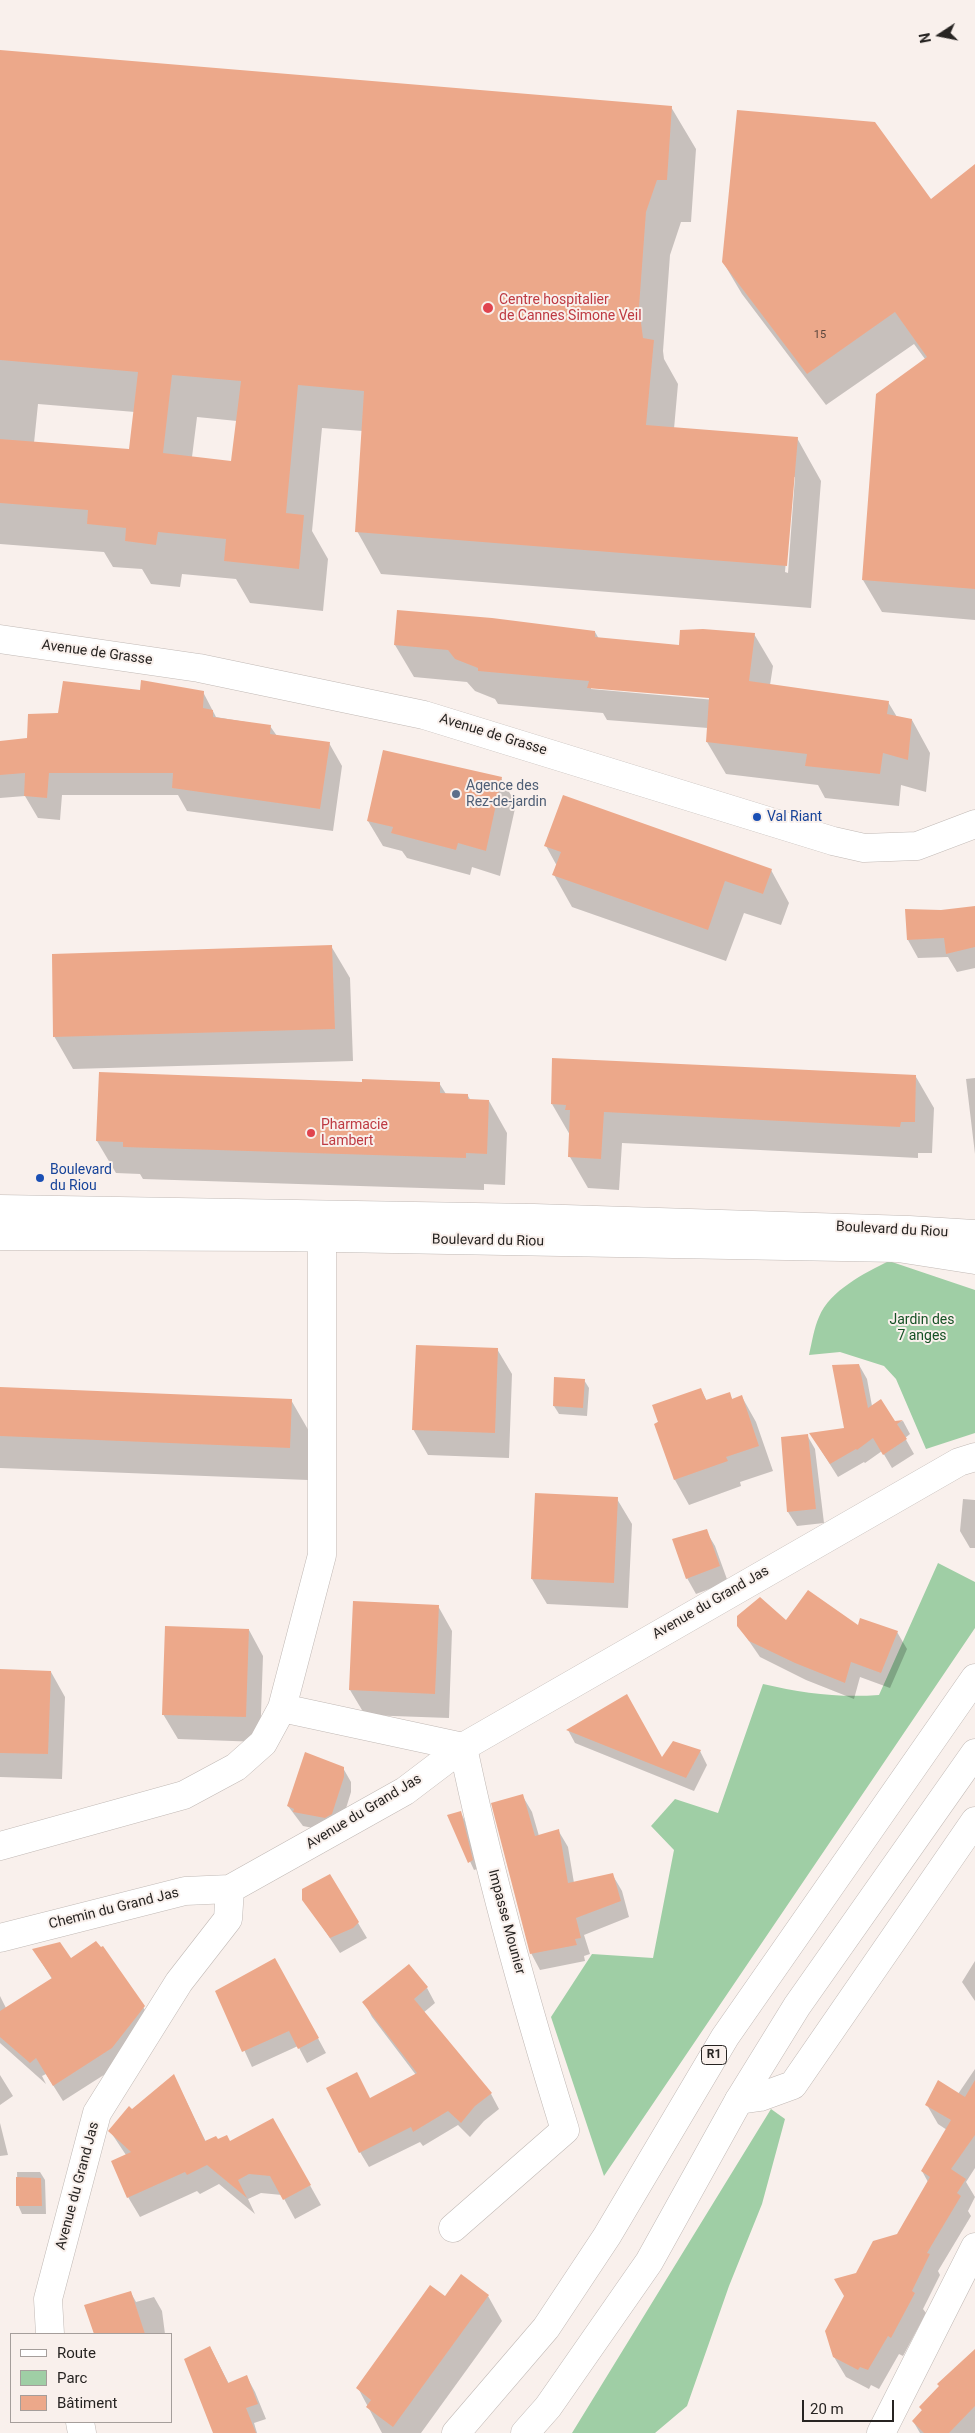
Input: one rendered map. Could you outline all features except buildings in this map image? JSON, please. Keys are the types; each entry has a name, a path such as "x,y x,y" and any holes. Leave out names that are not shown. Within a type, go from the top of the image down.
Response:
{"main road":[{"name":"Avenue de Grasse","path":"0,639 199,668 424,715 834,841 864,848 918,846 975,824"},
{"name":"Boulevard du Riou","path":"0,1209 534,1218 889,1229 975,1234"},
{"name":"Boulevard du Riou","path":"0,1236 322,1238 898,1248 975,1260"},
{"path":"0,1846 184,1795 236,1767 263,1743 282,1708 322,1555 322,1238"},
{"name":"Avenue du Grand Jas","path":"50,2333 48,2299 97,2113 178,1982 228,1919 230,1890 405,1791 463,1747 951,1466 975,1457"},
{"name":"R1","path":"456,2433 546,2328 607,2236 725,2037 975,1678"},
{"path":"282,1708 463,1747"},
{"name":"Impasse Mounier","path":"452,2228 566,2130 542,2056 504,1917 463,1747"},
{"path":"525,2433 548,2407 649,2262 739,2100 798,2006 975,1753"},
{"path":"739,2100 760,2097 793,2085 975,1821"},
{"name":"Chemin du Grand Jas","path":"0,1938 184,1891 230,1890"},
{"path":"880,2433 975,2247"}],"green space":[{"name":"Jardin des 7 anges","path":"889,1261 975,1290 975,1433 926,1449 896,1379 884,1366 840,1352 809,1355 817,1321 824,1307 849,1283"},
{"path":"938,1563 975,1582 975,1628 604,2176 551,2017 592,1954 653,1958 674,1850 651,1826 675,1799 718,1813 763,1684 820,1694 849,1696 879,1695"},
{"path":"771,2109 785,2119 762,2204 729,2286 687,2406 655,2433 572,2433"}],"place":[{"name":"Centre hospitalier de Cannes Simone Veil","path":"488,308"},
{"name":"Agence des Rez-de-jardin","path":"456,794"},
{"name":"Val Riant","path":"757,817"},
{"name":"Pharmacie Lambert","path":"311,1133"},
{"name":"Boulevard du Riou","path":"40,1178"}]}
